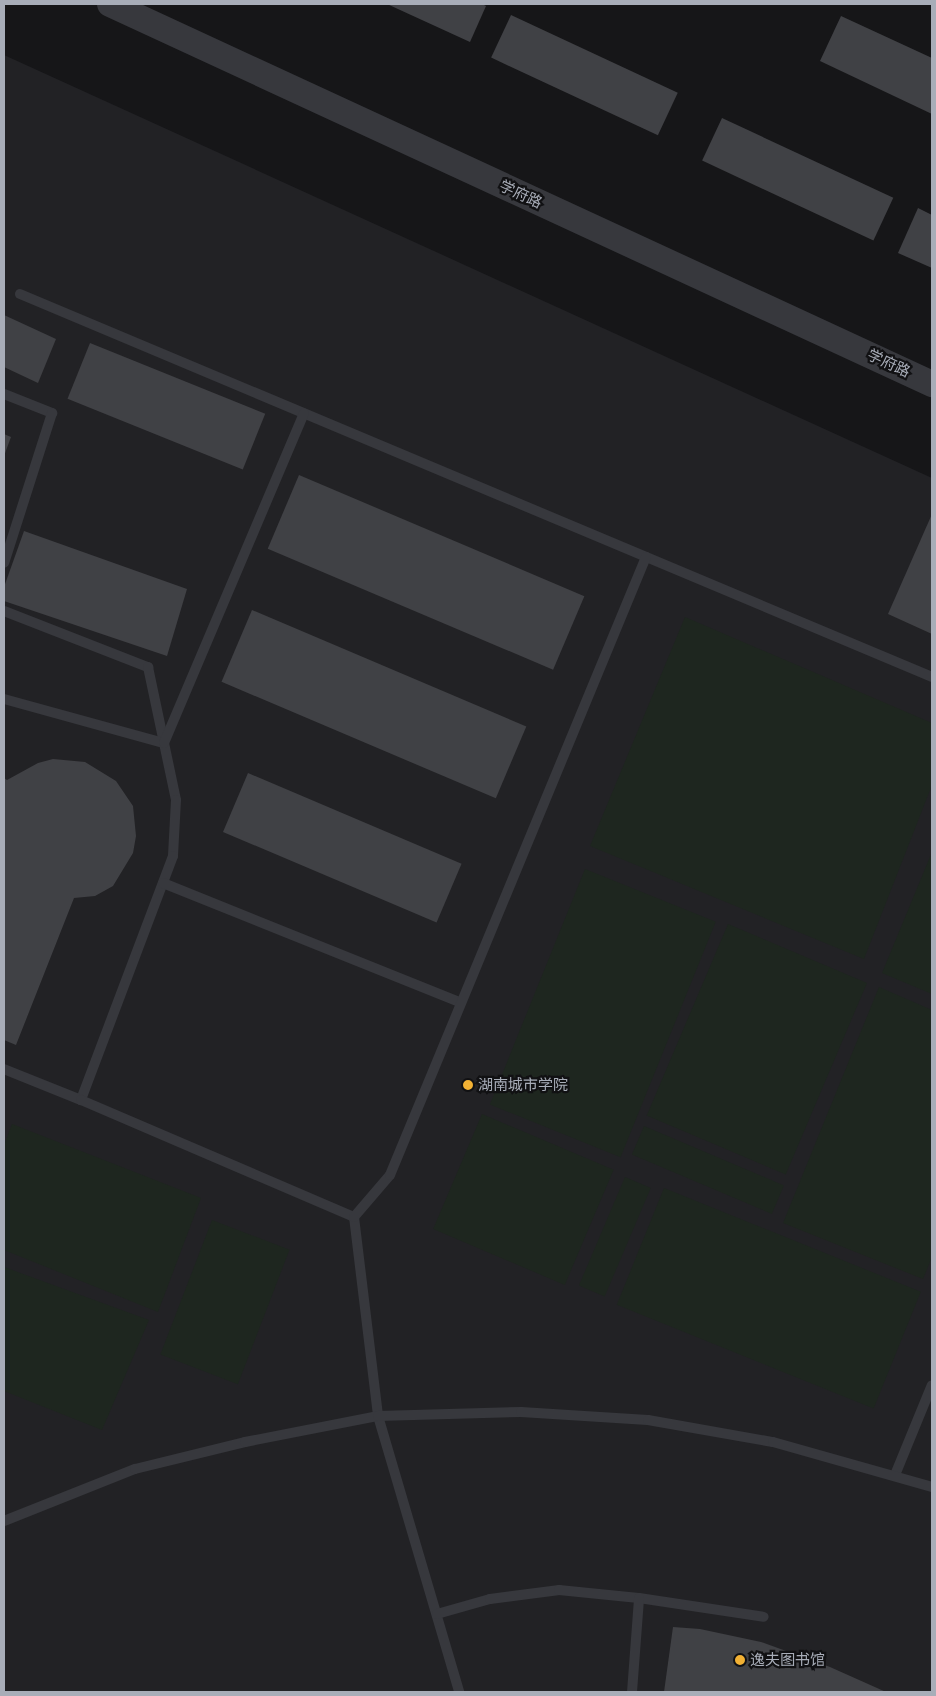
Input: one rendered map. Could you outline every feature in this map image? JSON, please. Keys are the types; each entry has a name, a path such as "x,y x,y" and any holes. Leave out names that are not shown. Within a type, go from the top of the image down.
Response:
{"street":[{"name":"学府路","path":"110,4 932,384"}],"lane":[{"path":"20,294 932,677"},
{"path":"4,394 52,413 4,563"},
{"path":"164,743 304,413"},
{"path":"459,1692 378,1416 354,1217 390,1175 646,557"},
{"path":"4,611 148,667 176,800 173,856 81,1100"},
{"path":"4,699 164,743"},
{"path":"163,883 461,1003"},
{"path":"4,1069 354,1217"},
{"path":"895,1475 932,1385"},
{"path":"4,1521 135,1469 245,1442 378,1416 521,1412 648,1420 773,1442 932,1487"},
{"path":"437,1614 490,1599 559,1590 639,1598 764,1617"},
{"path":"632,1692 639,1598"}],"shaded area":[{"name":"湖南城市学院","path":"4,55 932,478 932,1692 4,1692"},
{"path":"685,617 932,723 932,785 864,959 590,846"},
{"path":"932,852 932,994 882,973"},
{"path":"585,869 716,922 621,1157 490,1105"},
{"path":"728,924 867,983 786,1174 647,1115"},
{"path":"879,987 932,1010 932,1257 923,1279 783,1223"},
{"path":"482,1114 614,1170 565,1285 433,1229"},
{"path":"12,1124 201,1198 158,1312 4,1250 4,1145"},
{"path":"644,1126 784,1185 772,1214 632,1155"},
{"path":"625,1177 651,1188 605,1297 579,1286"},
{"path":"664,1188 921,1292 874,1409 617,1305"},
{"path":"212,1220 289,1250 238,1384 160,1354"},
{"path":"4,1267 149,1320 102,1430 4,1391"}],"building":[{"path":"387,4 482,4 486,6 470,42"},
{"path":"511,15 678,93 658,135 491,58"},
{"path":"841,16 932,58 932,114 820,61"},
{"path":"722,118 893,198 873,240 702,161"},
{"path":"918,208 932,215 932,268 898,253"},
{"path":"4,315 56,339 38,383 4,367"},
{"path":"90,343 265,414 243,469 68,399"},
{"path":"4,434 11,437 4,456"},
{"path":"299,475 584,596 553,670 268,549"},
{"path":"932,514 932,634 888,614"},
{"path":"24,531 187,589 167,656 4,601 4,587"},
{"path":"252,610 526,726 496,798 222,682"},
{"path":"53,759 85,762 116,781 133,806 136,836 133,853 113,886 95,896 74,898 16,1045 4,1040 4,778 7,780 38,763"},
{"path":"248,773 462,864 437,923 223,832"},
{"name":"逸夫图书馆","path":"673,1627 700,1629 761,1642 830,1667 886,1692 664,1692"}],"place":[{"name":"湖南城市学院","path":"468,1085"},
{"name":"逸夫图书馆","path":"740,1660"}]}
